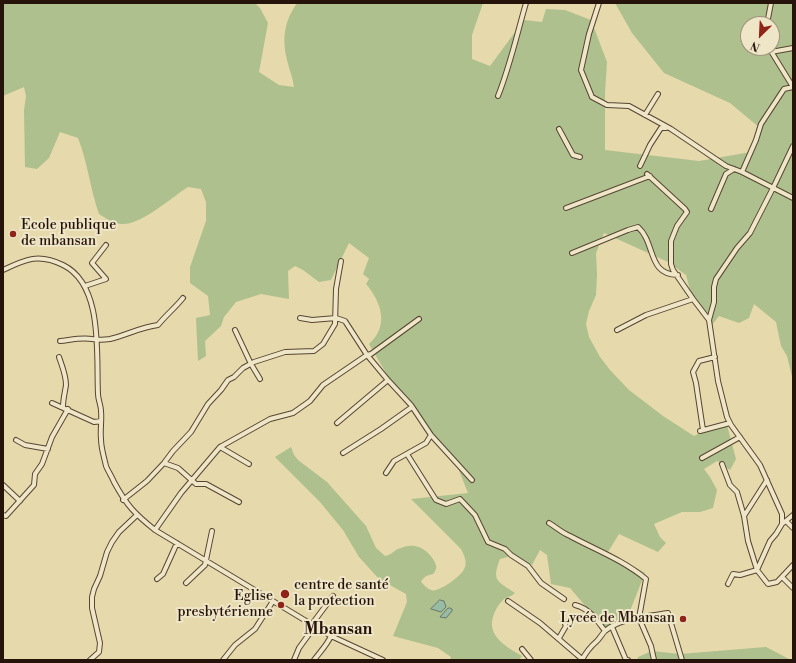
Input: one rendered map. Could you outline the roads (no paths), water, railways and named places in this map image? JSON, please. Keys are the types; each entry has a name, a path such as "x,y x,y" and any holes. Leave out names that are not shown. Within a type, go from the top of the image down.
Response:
{"street":[{"path":"498,96 508,69 511,53 526,3"},
{"path":"599,3 589,34 581,70 592,97 608,105 629,106 668,128 726,166 742,172 793,198"},
{"path":"769,16 771,3"},
{"path":"780,49 793,48"},
{"path":"742,172 756,140 761,124 784,89 793,87 774,56"},
{"path":"645,115 658,94"},
{"path":"640,166 650,145 661,128 668,128"},
{"path":"559,129 573,155 580,157"},
{"path":"782,524 782,514 760,465 730,423 718,381 709,320 714,302 714,287 716,279 737,248 750,233 793,146"},
{"path":"711,209 726,174 734,169"},
{"path":"566,208 648,175 687,212 677,226 671,241 671,264 673,270 709,320"},
{"path":"572,253 638,227 644,232 659,269 669,275 678,275"},
{"path":"85,286 106,279 92,262 106,245"},
{"path":"3,270 27,260 43,258 59,263 72,270 85,286 94,314 98,396 101,411 101,440 107,467 123,500 137,515 155,530 331,636 384,660"},
{"path":"123,500 147,480 164,463 191,432 208,404 228,380 234,377 243,368 285,352 314,351 327,339 335,324 336,289 341,261"},
{"path":"60,341 109,339 146,326 158,324 183,298"},
{"path":"617,330 646,315 693,299"},
{"path":"300,318 312,320 336,318 345,321 367,355 412,406 431,435 472,480"},
{"path":"155,530 199,470 220,447 270,419 293,413 310,401 323,385 367,355 371,354 419,319"},
{"path":"235,330 260,379"},
{"path":"59,357 65,375 66,386 63,396 63,407"},
{"path":"715,357 699,361 693,372 702,431 730,423"},
{"path":"337,423 388,380"},
{"path":"52,403 94,422 101,421"},
{"path":"343,453 381,429 412,406"},
{"path":"3,515 6,516 34,485 35,474 42,464 52,437 68,409"},
{"path":"386,473 394,461 426,443 431,435"},
{"path":"702,458 740,437"},
{"path":"16,440 25,445 48,449"},
{"path":"220,447 249,464"},
{"path":"407,454 436,500 446,504 460,499 475,515 488,542 505,549 528,566 541,583 564,599"},
{"path":"164,463 178,468 196,484 206,484 239,502"},
{"path":"722,464 730,485 737,492 744,516 748,541 757,570 768,584 777,582 793,565"},
{"path":"744,516 767,480"},
{"path":"3,485 20,501"},
{"path":"90,660 99,652 100,643 92,608 92,597 94,590 112,542 119,532 137,515"},
{"path":"728,584 733,574 740,575 757,570 770,541 782,524 793,515"},
{"path":"786,521 793,528"},
{"path":"549,523 568,536 600,550 633,569 646,579 639,618 651,646 654,660"},
{"path":"186,583 205,565 212,531"},
{"path":"157,579 163,574 177,543"},
{"path":"782,577 793,588"},
{"path":"294,660 299,648 313,625 333,596"},
{"path":"223,660 235,645 255,629 273,601"},
{"path":"508,601 560,638 582,659 589,647 597,641 605,631 612,627 639,618 668,613 682,660"},
{"path":"575,605 587,610 594,616 605,631"},
{"path":"560,638 566,626 563,619"},
{"path":"612,627 626,660 628,660"},
{"path":"314,660 324,646 327,645 331,636"},
{"path":"522,649 531,660"}],"place":[{"name":"Ecole publique de mbansan","path":"13,234"},
{"name":"centre de santé la protection","path":"285,594"},
{"name":"Eglise presbytérienne","path":"281,605"},
{"name":"Lycée de Mbansan","path":"683,619"}],"district":[{"name":"Mbansan","path":"338,630"}]}
